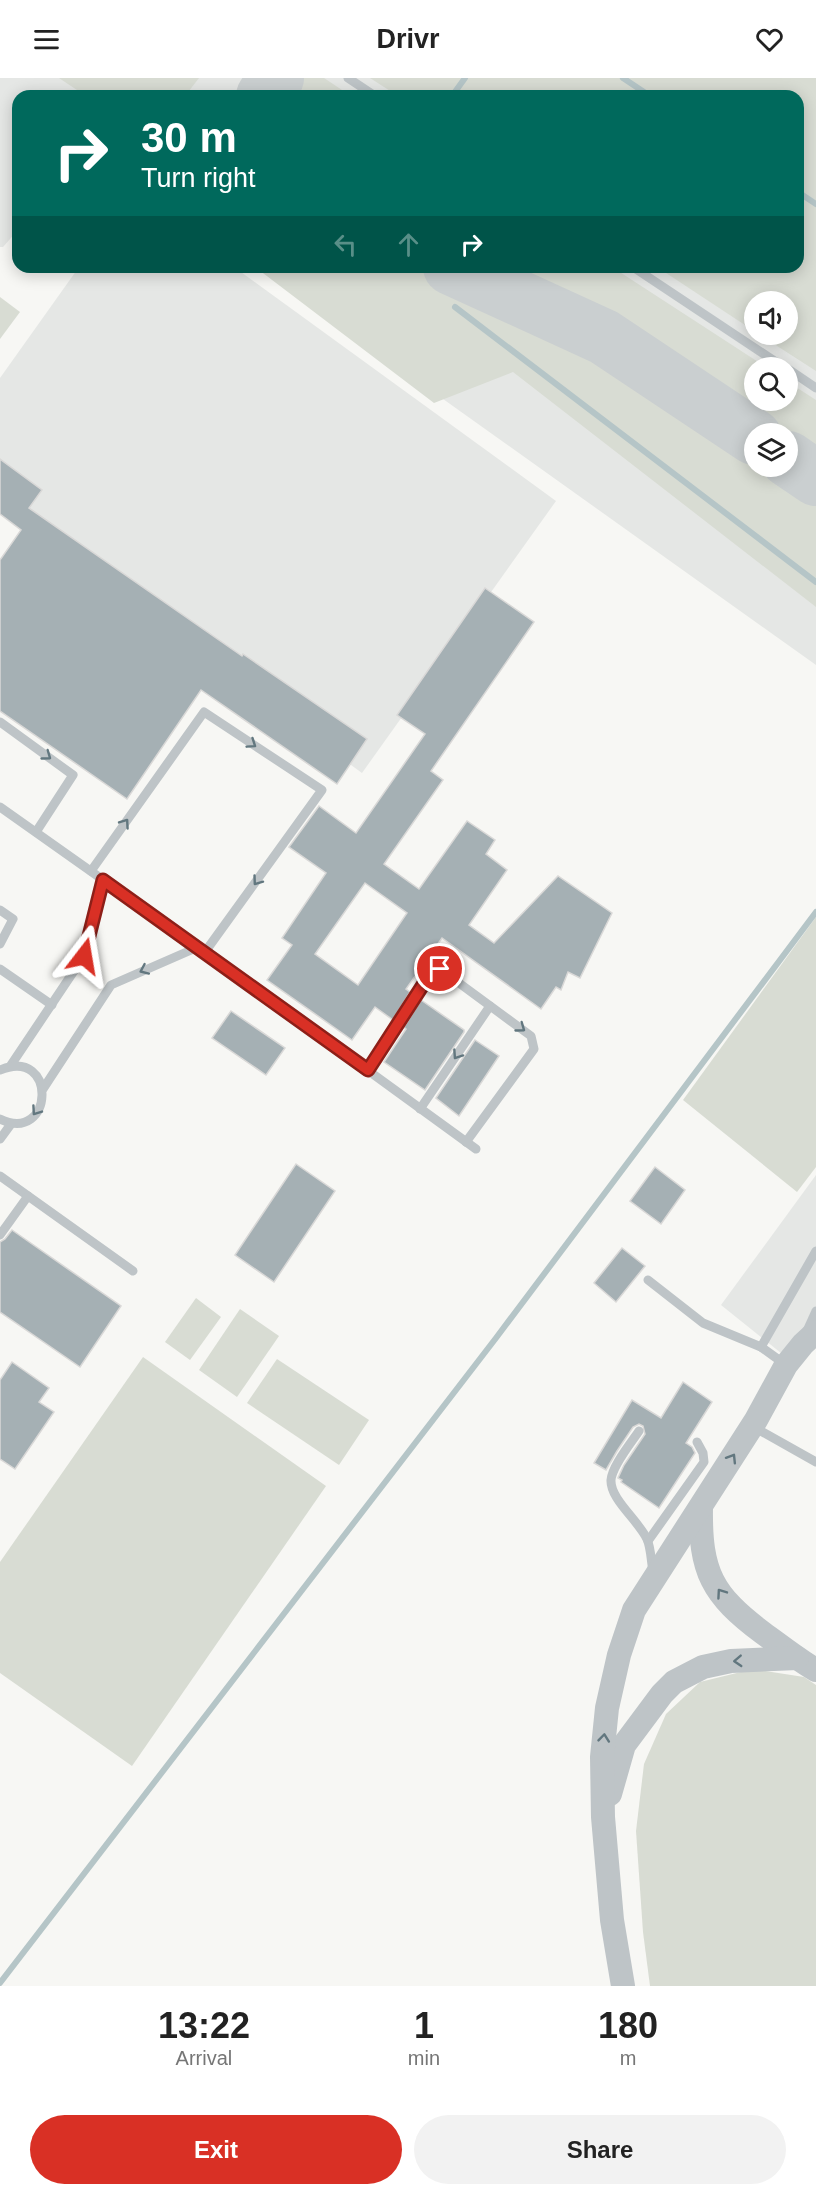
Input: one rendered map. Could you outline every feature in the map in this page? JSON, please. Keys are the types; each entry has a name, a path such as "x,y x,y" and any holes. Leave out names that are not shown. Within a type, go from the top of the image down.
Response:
{"street":[{"path":"623,1986 612,1920 603,1817 602,1757 607,1708 620,1655 634,1610 752,1426 786,1365 809,1338"},
{"path":"701,1508 701,1543 709,1574 718,1590 747,1622 806,1664"},
{"path":"603,1817 624,1745 662,1694 674,1682 703,1667 730,1660 806,1664"}],"lane":[{"path":"348,78 366,90"},
{"path":"642,273 769,357"},
{"path":"798,376 816,388"},
{"path":"0,1119 11,1124 29,1120 41,1107 43,1089 111,985 202,950 322,790 204,712 91,871"},
{"path":"0,722 73,775 36,832"},
{"path":"0,807 476,1149"},
{"path":"0,1070 11,1065 84,956 103,880"},
{"path":"0,910 13,919 0,944"},
{"path":"0,969 52,1005"},
{"path":"368,1070 432,971 440,969 531,1036 534,1048 466,1142"},
{"path":"420,1108 490,1006"},
{"path":"11,1065 25,1068 37,1076 43,1089"},
{"path":"0,1139 11,1124"},
{"path":"0,1176 133,1271"},
{"path":"0,1235 28,1196"},
{"path":"761,1347 816,1251"},
{"path":"648,1280 704,1323 761,1347 786,1365"},
{"path":"809,1338 809,1323 816,1311"},
{"path":"752,1426 816,1462"},
{"path":"639,1431 614,1470 611,1480 614,1494 641,1528 648,1541 654,1581"},
{"path":"648,1541 704,1462 703,1452 698,1443"}],"shaded area":[{"path":"0,78 816,78 816,665 266,273 804,273 804,90 12,90 12,237 3,247 0,247"},
{"path":"59,78 199,78 190,90 77,90"},
{"path":"304,78 324,78 342,90 295,90"},
{"path":"370,78 816,78 816,371 798,359 798,357 776,345 798,345 798,291 744,291 744,324 666,273 804,273 804,90 389,90"},
{"path":"75,273 242,273 556,501 362,773 0,510 0,378"},
{"path":"263,273 444,273 555,322 609,353 744,443 744,477 795,477 816,491 816,607 513,372 434,403"},
{"path":"511,273 621,273 751,357 744,357 744,408 623,328 576,302"},
{"path":"0,297 20,312 0,339"},
{"path":"798,388 816,400 816,456 798,444 798,423 767,423 749,411 798,411"},
{"path":"816,917 816,1167 797,1192 683,1100"},
{"path":"816,1175 816,1311 786,1357 721,1305"},
{"path":"196,1298 221,1317 190,1360 165,1342"},
{"path":"240,1309 279,1336 237,1397 199,1370"},
{"path":"143,1357 326,1486 132,1766 0,1673 0,1562"},
{"path":"277,1359 369,1420 339,1465 247,1403"},
{"path":"753,1669 804,1677 816,1685 816,1986 650,1986 643,1932 636,1831 644,1764 666,1714 700,1682"}],"building":[{"path":"0,459 42,490 29,508 242,656 243,654 367,739 337,784 201,690 127,799 0,711 0,560 21,530 0,514"},
{"path":"485,588 534,622 431,771 443,780 384,864 419,889 467,821 495,840 486,854 507,870 469,925 494,943 558,876 612,913 580,978 568,972 561,990 556,987 541,1009 442,938 406,989 410,992 393,1020 375,1007 352,1040 267,980 292,945 282,938 326,873 289,847 319,806 356,833 425,734 397,715","holes":["365,883 407,913 358,985 315,954"]},
{"path":"421,1000 464,1030 425,1090 384,1062 406,1029 404,1027"},
{"path":"231,1011 285,1048 266,1075 212,1038"},
{"path":"475,1040 499,1056 459,1116 436,1098"},
{"path":"296,1164 335,1191 274,1282 235,1255"},
{"path":"655,1167 685,1190 661,1224 630,1201"},
{"path":"12,1230 121,1306 80,1367 0,1312 0,1242"},
{"path":"622,1248 645,1266 616,1302 594,1283"},
{"path":"12,1362 49,1388 39,1402 54,1412 15,1469 0,1459 0,1380"},
{"path":"683,1382 712,1402 686,1443 695,1453 659,1508 618,1478 645,1434 643,1426 639,1424 633,1427 606,1470 594,1463 632,1400 661,1418"}],"waterway":[{"path":"456,90 465,78"},
{"path":"623,78 641,90"},
{"path":"804,196 816,204"},
{"path":"455,307 816,582"},
{"path":"0,1983 496,1338 816,912"}],"taxiway":[{"path":"268,90 276,78"},
{"path":"464,273 604,337 744,430"},
{"path":"798,466 816,478"}],"route":[{"path":"84,956 103,880 368,1070 432,971 440,969"}]}
